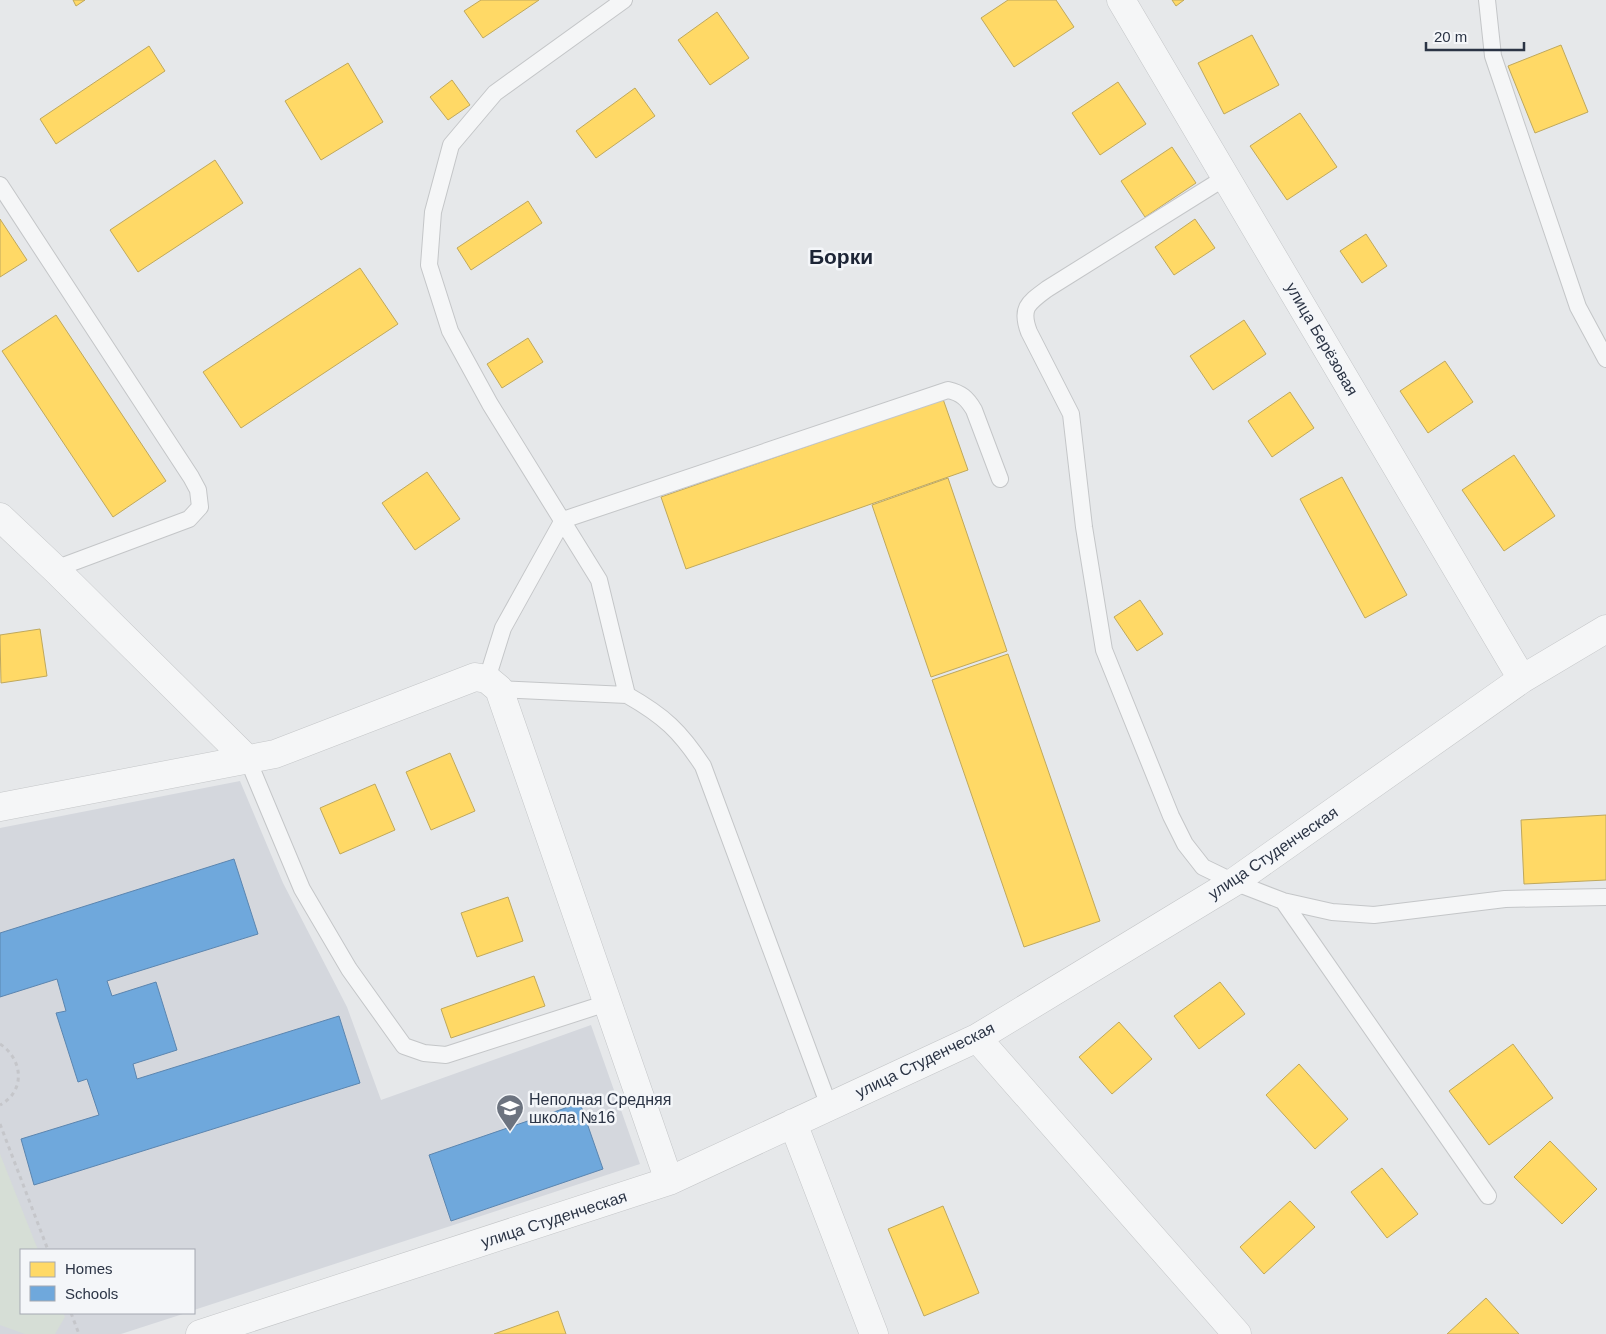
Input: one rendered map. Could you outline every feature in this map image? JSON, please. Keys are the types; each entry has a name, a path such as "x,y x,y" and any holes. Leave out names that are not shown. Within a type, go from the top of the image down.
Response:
{"street":[{"name":"улица Берёзовая","path":"1121,0 1522,679"},
{"path":"0,517 248,760"},
{"name":"улица Студенческая","path":"200,1334 669,1181 977,1038 1234,882 1522,679 1606,629"},
{"path":"0,808 275,754 475,677 493,684 669,1181"},
{"path":"977,1038 1237,1334"},
{"path":"793,1123 874,1334"}],"lane":[{"path":"624,0 495,93 451,144 434,212 429,265 450,331 490,404 599,580 627,695"},
{"path":"1487,0 1493,56 1578,306 1606,359"},
{"path":"1226,177 1047,289 1026,308 1024,320 1071,414 1084,527 1104,650 1171,816 1185,844 1203,867 1234,882 1283,901 1332,912 1374,915 1505,899 1606,897"},
{"path":"0,185 192,477 198,490 200,508 189,519 54,568"},
{"path":"829,1106 703,766 688,743 652,709 627,695 493,684 503,628 563,520 948,390 959,393 968,400 974,410 1000,479"},
{"path":"248,760 302,889 349,969 404,1046 424,1053 446,1055 607,1004"},
{"path":"1283,901 1488,1196"}],"path":[{"path":"0,1044 7,1048 14,1056 18,1066 16,1086 11,1096 0,1105"},
{"path":"0,1124 48,1249"},
{"path":"71,1314 79,1334"}],"shaded area":[{"path":"240,781 283,883 347,1007 381,1100 591,1025 640,1164 195,1310 195,1249 20,1249 20,1314 183,1314 121,1334 0,1334 0,828"},
{"path":"0,1154 38,1249 20,1249 20,1314 64,1314 65,1317 55,1334 25,1334 0,1325"}],"building: Homes":[{"path":"73,0 85,0 76,6"},
{"path":"481,0 539,0 483,38 464,11"},
{"path":"1008,0 1056,0 1074,27 1014,67 981,18"},
{"path":"1172,0 1184,0 1176,6"},
{"path":"717,12 749,58 710,85 678,40"},
{"path":"1252,35 1279,85 1224,114 1198,63"},
{"path":"1561,45 1588,112 1535,133 1508,66"},
{"path":"149,46 165,71 56,144 40,119"},
{"path":"348,63 383,122 321,160 285,101"},
{"path":"452,80 470,105 448,120 430,97"},
{"path":"1118,82 1146,124 1100,155 1072,113"},
{"path":"635,88 655,116 596,158 576,131"},
{"path":"1300,113 1337,167 1287,200 1250,146"},
{"path":"1172,147 1196,183 1145,217 1121,181"},
{"path":"215,160 243,203 138,272 110,230"},
{"path":"528,201 542,223 471,270 457,248"},
{"path":"0,219 27,260 0,277"},
{"path":"1195,219 1215,248 1174,275 1155,247"},
{"path":"1366,234 1387,266 1362,283 1340,251"},
{"path":"360,268 398,324 241,428 203,372"},
{"path":"56,315 166,481 113,517 2,351"},
{"path":"1244,320 1266,354 1213,390 1190,356"},
{"path":"528,338 543,362 502,388 487,364"},
{"path":"1445,361 1473,402 1428,433 1400,391"},
{"path":"1290,392 1314,428 1272,457 1248,421"},
{"path":"943,399 968,470 686,569 661,497"},
{"path":"1514,455 1555,516 1504,551 1462,490"},
{"path":"427,472 460,519 415,550 382,503"},
{"path":"1342,477 1407,595 1365,618 1300,499"},
{"path":"948,478 1007,651 931,677 872,505"},
{"path":"1140,600 1163,634 1137,651 1114,617"},
{"path":"40,629 47,676 1,683 0,635"},
{"path":"1008,654 1100,921 1024,947 932,680"},
{"path":"450,753 475,811 431,830 406,772"},
{"path":"375,784 395,830 340,854 320,808"},
{"path":"1606,815 1606,880 1524,884 1521,820"},
{"path":"508,897 523,941 477,957 461,913"},
{"path":"534,976 545,1006 451,1038 441,1009"},
{"path":"1220,982 1245,1014 1199,1049 1174,1016"},
{"path":"1119,1022 1152,1059 1112,1094 1079,1057"},
{"path":"1513,1044 1553,1098 1489,1145 1449,1091"},
{"path":"1299,1064 1348,1119 1315,1149 1266,1095"},
{"path":"1550,1141 1597,1189 1562,1224 1514,1177"},
{"path":"1382,1168 1418,1214 1387,1238 1351,1192"},
{"path":"1290,1201 1315,1227 1264,1274 1240,1247"},
{"path":"943,1206 979,1293 924,1316 888,1229"},
{"path":"1486,1298 1519,1334 1447,1334"},
{"path":"558,1311 566,1334 494,1334"}],"building: Schools":[{"path":"234,859 258,934 107,981 112,996 156,982 177,1050 133,1064 137,1079 339,1016 360,1083 34,1185 21,1139 99,1115 87,1079 78,1082 56,1013 66,1011 57,979 0,997 0,933"},
{"path":"580,1103 603,1169 451,1221 429,1155"}],"place":[{"name":"Неполная Средняя школа №16","path":"510,1132"}],"district":[{"name":"Борки","path":"841,256"}]}
